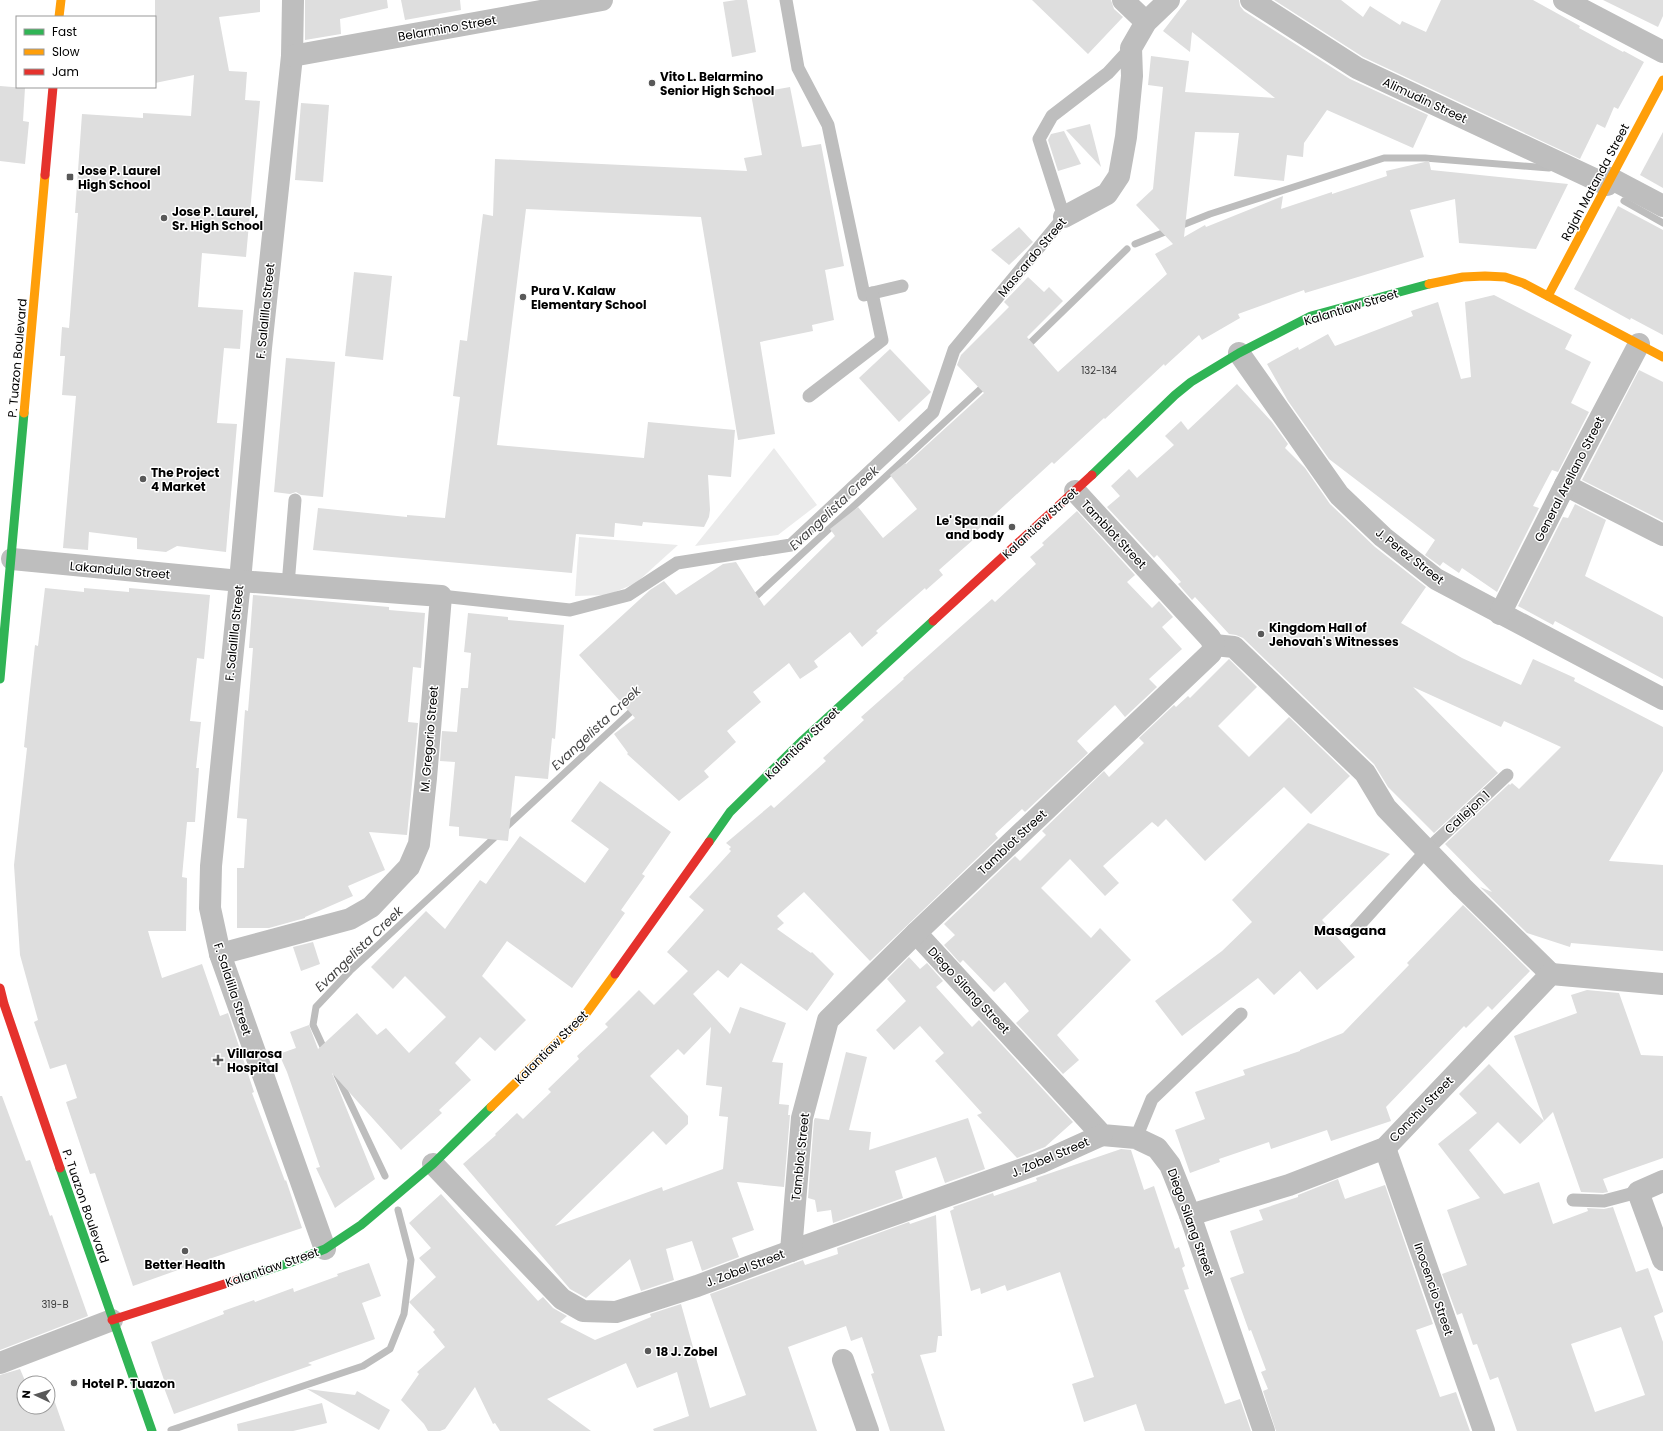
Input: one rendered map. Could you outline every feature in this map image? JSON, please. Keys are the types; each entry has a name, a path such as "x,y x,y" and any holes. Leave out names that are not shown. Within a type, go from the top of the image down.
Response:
{"street":[{"path":"59,16 61,0"},
{"name":"F. Salalilla Street","path":"293,0 292,56 258,381 240,581 211,866 210,908 220,954 325,1249"},
{"name":"Belarmino Street","path":"292,56 602,0"},
{"path":"1123,0 1146,22"},
{"path":"1131,48 1146,22 1169,0"},
{"name":"Alimudin Street","path":"1251,0 1357,68 1663,206"},
{"path":"1564,0 1663,52"},
{"name":"Mascardo Street","path":"1064,217 1107,194 1119,176 1126,137 1132,76 1131,48"},
{"name":"Rajah Matanda Street","path":"1548,296 1663,80"},
{"name":"P. Tuazon Boulevard","path":"0,679 6,558 53,88"},
{"name":"Kalantiaw Street","path":"0,1363 112,1320 289,1263 325,1249 361,1225 433,1164 585,1015 730,812 804,740 1074,491 1175,395 1191,382 1240,353 1311,316 1440,281 1485,276 1506,277 1523,283 1663,357"},
{"name":"General Arellano Street","path":"1500,614 1565,485 1639,344"},
{"name":"J. Perez Street","path":"1240,353 1339,495 1383,536 1436,579 1663,699"},
{"path":"1565,485 1663,535"},
{"name":"Tamblot Street","path":"791,1251 802,1118 828,1020 916,933 1211,653 1214,645 1210,638 1074,491"},
{"name":"Lakandula Street","path":"6,558 39,563 240,581"},
{"path":"240,581 441,596"},
{"name":"M. Gregorio Street","path":"220,954 350,919 371,907 409,867 419,844 427,770 441,596"},
{"path":"1214,645 1234,647 1365,773 1386,808 1462,887 1551,974 1663,984"},
{"name":"Diego Silang Street","path":"916,933 1102,1135 1136,1138 1157,1148 1170,1165 1190,1215 1264,1431"},
{"name":"Conchu Street","path":"1190,1215 1289,1185 1384,1148 1551,974"},
{"name":"P. Tuazon Boulevard","path":"0,988 4,1004 112,1320 152,1431"},
{"name":"J. Zobel Street","path":"433,1164 562,1299 583,1312 616,1312 697,1286 791,1251 1040,1163 1102,1135"},
{"name":"Inocencio Street","path":"1384,1148 1484,1431"},
{"path":"1663,1182 1638,1192 1663,1260"},
{"path":"844,1360 868,1431"}],"lane":[{"path":"786,0 798,68 828,125 864,295 902,286"},
{"path":"1064,217 1039,139 1052,116 1108,73 1131,48"},
{"name":"Mascardo Street","path":"441,596 570,610 628,594 677,563 791,546 933,412 954,350 1064,217"},
{"path":"809,396 882,340 872,293"},
{"path":"288,585 295,500"},
{"name":"Callejon 1","path":"1353,932 1427,850 1507,775"},
{"path":"1136,1138 1152,1099 1241,1014"},
{"path":"1573,1200 1604,1201 1638,1192"}],"shaded area":[{"path":"774,448 817,505 778,535 695,546"},
{"path":"579,537 678,545 636,583 608,595 575,596"}],"building":[{"name":"Jose P. Laurel, Sr. High School","path":"155,0 260,0 260,12 219,17 229,71 247,72 245,100 260,101 246,257 202,253 198,307 243,310 240,349 224,348 217,423 237,424 226,552 177,546 166,552 137,549 137,538 89,532 88,550 63,548 76,396 62,395 65,356 60,356 62,327 69,328 78,213 75,213 82,114 143,118 143,113 191,116 194,75 156,83"},
{"path":"305,0 387,0 388,8 340,19 341,34 305,40"},
{"path":"401,0 460,0 461,10 405,20"},
{"path":"747,0 756,52 732,57 723,2"},
{"path":"1032,0 1111,0 1114,9 1123,17 1088,54"},
{"path":"1187,0 1239,0 1240,6 1244,11 1350,79 1428,115 1413,148 1327,110 1304,143 1303,157 1287,155 1284,181 1234,176 1239,133 1195,132 1184,237 1205,225 1206,227 1283,196 1281,209 1387,176 1386,171 1429,161 1431,170 1568,184 1536,249 1459,243 1455,199 1410,210 1424,257 1305,293 1304,290 1238,314 1240,318 1202,340 1199,335 1165,366 1164,364 1054,464 1052,462 971,536 974,539 939,570 943,575 926,590 925,588 876,631 878,633 862,647 850,632 814,661 818,667 800,679 789,663 753,692 761,702 727,731 736,742 704,771 709,777 679,801 627,754 628,753 614,734 635,718 579,655 650,590 664,581 676,595 723,564 736,562 764,606 835,536 830,529 858,507 883,538 917,509 890,475 905,463 906,464 984,393 957,365 961,355 1009,307 1004,302 1028,277 1044,292 1049,287 1063,301 1027,337 1058,372 1167,274 1155,254 1173,244 1136,205 1153,189 1163,87 1148,85 1151,56 1189,61 1185,92 1275,98 1192,32 1190,52 1163,31"},
{"path":"1274,0 1341,0 1363,17 1370,6 1400,25 1402,21 1426,32 1441,0 1533,0 1580,26 1579,28 1644,62 1618,109 1614,107 1605,128 1597,124 1580,159 1363,57"},
{"path":"1603,0 1663,0 1663,16 1658,27"},
{"path":"0,86 25,88 23,121 29,122 25,164 0,161"},
{"path":"790,87 802,147 821,144 844,266 825,270 834,320 812,325 813,331 760,342 775,434 738,440 701,217 526,209 497,445 644,458 648,422 735,430 731,477 708,475 710,510 709,517 704,527 643,522 642,526 615,523 614,537 576,534 572,573 313,550 318,508 407,517 407,515 445,518 460,397 453,396 460,340 467,341 483,214 493,216 495,159 747,171 744,158 762,155 751,94"},
{"path":"301,103 329,105 323,182 295,180"},
{"path":"1090,124 1101,167 1066,130"},
{"path":"1064,131 1081,164 1058,171 1048,140 1051,134"},
{"path":"1663,132 1663,188 1640,175"},
{"path":"1618,206 1663,230 1663,335 1631,318 1630,320 1574,289"},
{"path":"1019,227 1033,242 1009,265 991,250"},
{"path":"354,272 392,276 383,360 345,356"},
{"path":"1494,295 1572,335 1565,349 1591,362 1571,403 1589,412 1558,472 1552,470 1533,506 1539,508 1497,592 1462,568 1459,573 1443,562 1440,566 1425,555 1435,540 1329,459 1288,401 1267,364 1298,347 1299,350 1328,334 1335,346 1413,316 1411,311 1438,302 1461,379 1471,377 1465,302"},
{"path":"890,349 931,392 899,422 859,378"},
{"path":"286,358 335,362 323,497 301,495 296,492 290,494 274,492"},
{"path":"1639,370 1663,382 1663,521 1582,480"},
{"path":"1237,384 1272,422 1288,444 1285,448 1305,468 1330,504 1375,547 1426,587 1401,623 1462,658 1521,685 1533,659 1575,678 1574,681 1663,727 1663,771 1609,861 1663,865 1663,951 1571,943 1570,947 1527,933 1480,887 1492,892 1445,844 1509,784 1510,785 1512,783 1519,789 1561,747 1504,721 1501,727 1413,687 1498,773 1434,833 1388,787 1374,764 1243,638 1229,634 1195,597 1192,600 1178,584 1181,582 1157,555 1154,558 1107,507 1120,496 1111,486 1129,469 1137,478 1174,445 1165,436 1181,421 1188,430"},
{"path":"1575,504 1606,520 1585,576 1663,617 1663,679 1555,621 1553,625 1518,606 1563,517 1568,518"},
{"path":"1077,511 1135,575 1127,582 1152,608 1159,601 1173,617 1162,627 1182,649 1149,679 1157,687 1125,717 1115,705 1077,741 1088,753 1025,812 1022,809 995,834 998,838 870,961 804,892 777,916 784,923 777,929 811,953 812,952 834,974 807,1011 741,963 728,978 718,970 693,994 730,1034 740,1007 786,1023 772,1062 783,1063 779,1104 789,1105 788,1115 790,1115 784,1187 737,1182 754,1230 732,1238 739,1257 702,1271 692,1241 666,1249 674,1280 641,1291 630,1259 586,1298 570,1289 463,1164 496,1135 495,1134 517,1113 523,1119 551,1092 548,1089 579,1059 577,1056 608,1027 605,1024 639,990 654,1005 688,971 667,952 704,910 689,897 731,851 729,849 731,847 726,843 771,805 774,808 826,761 823,758 864,720 861,717 992,599 995,602 1036,564 1030,557 1044,545 1042,543","holes":["711,1027 706,1085 722,1087 719,1116 728,1117 723,1169 663,1191 662,1187 555,1226 653,1131 666,1145 688,1124 688,1116 650,1076 678,1049 684,1055"]},
{"path":"45,588 84,592 84,588 129,592 129,588 210,595 204,659 197,658 190,721 201,722 196,768 199,768 195,822 187,822 182,877 187,878 186,931 148,931 162,978 202,964 220,1016 228,1013 254,1092 252,1093 285,1181 286,1180 302,1228 133,1286 95,1173 90,1174 66,1102 77,1098 66,1064 50,1069 34,1022 38,1020 20,955 14,865 27,748 24,747 35,645 38,646"},
{"path":"253,595 389,607 389,610 425,613 421,668 413,667 408,722 418,723 407,835 369,832 385,870 348,886 353,896 305,918 269,928 237,928 237,868 244,868 247,819 237,818 245,710 248,711 253,648 249,648"},
{"path":"468,613 508,617 508,620 564,625 555,739 552,738 548,779 515,776 508,841 459,836 459,827 449,826 455,762 440,761 442,731 457,732 461,688 468,688 471,653 464,652"},
{"path":"1229,659 1257,687 1218,726 1249,757 1289,717 1350,776 1311,814 1284,787 1205,861 1166,819 1158,827 1152,822 1103,866 1119,883 1105,896 1070,859 1041,888 1091,938 1100,928 1131,960 1057,1035 1079,1060 1063,1074 1016,1023 1029,1011 1005,982 994,992 963,960 960,963 944,945 955,935 944,924 1015,856 1020,861 1046,835 1042,831 1104,771 1109,777 1144,743 1139,738 1174,705 1176,707 1188,696 1190,698"},
{"path":"600,781 671,832 642,874 645,876 621,910 625,913 572,988 507,941 482,976 526,1020 495,1051 480,1037 455,1063 471,1080 439,1110 442,1113 401,1150 332,1073 375,1179 335,1208 316,1168 320,1167 287,1072 279,1054 296,1048 290,1032 309,1025 318,1049 357,1013 377,1035 386,1028 409,1053 446,1017 405,976 393,989 371,967 426,911 445,929 480,880 486,884 520,836 585,883 609,849 571,821"},
{"path":"1308,823 1390,854 1322,920 1355,957 1317,990 1300,971 1274,995 1258,978 1182,1036 1155,1001 1222,951 1252,922 1232,900"},
{"path":"1463,905 1530,971 1492,1010 1488,1006 1466,1028 1464,1026 1386,1107 1391,1121 1331,1141 1327,1130 1271,1149 1269,1142 1219,1159 1220,1162 1190,1173 1175,1130 1205,1119 1195,1092 1245,1075 1243,1070 1300,1051 1343,1033 1409,965 1407,963"},
{"path":"313,942 320,964 301,971 293,947"},
{"path":"909,957 920,969 927,963 943,981 936,987 972,1027 979,1020 1073,1122 1045,1147 1017,1158 977,1115 982,1113 935,1061 944,1053 920,1026 894,1050 876,1030 906,1001 887,979"},
{"path":"1587,990 1619,993 1641,1055 1663,1056 1663,1158 1603,1179 1608,1192 1603,1193 1581,1192 1553,1112 1544,1121 1514,1036 1577,1013 1571,995"},
{"path":"846,1052 867,1057 849,1130 871,1132 869,1150 968,1118 985,1169 945,1183 936,1157 895,1171 903,1198 833,1223 831,1210 817,1212 815,1200 808,1198 814,1120 815,1118 829,1120"},
{"path":"1489,1064 1544,1121 1520,1144 1498,1122 1469,1150 1504,1194 1539,1182 1553,1224 1588,1211 1587,1208 1604,1209 1613,1207 1636,1272 1648,1268 1663,1310 1663,1312 1654,1316 1663,1342 1663,1431 1517,1431 1498,1377 1490,1380 1477,1344 1473,1345 1462,1313 1457,1315 1442,1274 1467,1265 1447,1210 1480,1198 1438,1144 1477,1113 1459,1094","holes":["1621,1327 1645,1395 1595,1412 1571,1344"]},
{"path":"0,1096 2,1096 26,1161 30,1160 50,1216 52,1215 88,1316 0,1350"},
{"path":"1121,1149 1131,1150 1144,1190 1154,1186 1175,1249 1179,1247 1185,1266 1182,1268 1189,1289 1184,1290 1225,1404 1240,1399 1251,1431 1145,1431 1136,1404 1084,1422 1072,1384 1094,1377 1060,1272 1007,1291 1005,1285 981,1294 980,1288 971,1291 950,1211 954,1209 953,1207 993,1193 994,1196 1037,1181 1036,1178"},
{"path":"1338,1179 1345,1199 1385,1185 1433,1324 1416,1330 1440,1397 1456,1392 1470,1431 1276,1431 1263,1391 1268,1389 1261,1372 1266,1370 1251,1330 1249,1331 1230,1278 1244,1273 1230,1231 1263,1220 1259,1210 1298,1197 1298,1195"},
{"path":"441,1194 538,1301 543,1297 553,1308 567,1316 560,1322 595,1340 651,1317 650,1314 681,1304 710,1408 746,1395 710,1294 803,1260 805,1265 838,1254 837,1248 909,1222 910,1224 936,1215 942,1336 938,1336 936,1352 920,1355 945,1431 890,1431 871,1374 874,1373 862,1337 851,1341 846,1326 788,1347 817,1431 654,1431 653,1429 689,1416 677,1372 637,1388 626,1363 547,1399 591,1431 500,1431 495,1423 493,1424 475,1387 445,1429 440,1431 428,1431 424,1424 401,1400 419,1374 417,1372 445,1347 433,1332 435,1330 409,1302 436,1277 419,1258 431,1248 409,1223"},
{"path":"369,1263 381,1296 362,1303 375,1339 308,1363 312,1365 174,1414 161,1380 164,1380 151,1342 224,1314 223,1311 254,1300 255,1302 293,1288 294,1292 338,1276 337,1274"},
{"path":"20,1369 23,1375 16,1375 16,1415 56,1415 56,1405 65,1431 0,1431 0,1375"},
{"path":"307,1389 355,1395 357,1391 390,1410 379,1430"},
{"path":"322,1403 327,1423 293,1431 238,1431 237,1424"}],"waterway":[{"path":"1135,244 1210,214 1384,158 1425,158 1549,168"},
{"path":"1624,201 1663,223"},
{"path":"1024,349 1127,249"},
{"name":"Evangelista Creek","path":"751,601 987,383"},
{"name":"Evangelista Creek","path":"326,1053 313,1025 316,1007 350,971 636,707"},
{"name":"Evangelista Creek","path":"337,1075 385,1176"},
{"path":"171,1430 363,1366 390,1349 404,1314 411,1260 398,1210"}],"traffic: fast":[{"path":"1092,475 1175,395 1191,382 1239,353 1311,316 1429,284"},
{"path":"0,679 24,413"},
{"path":"709,842 730,812 803,740 933,621"},
{"path":"240,1279 289,1263 325,1249 361,1225 433,1164 491,1107"},
{"path":"60,1168 152,1431"}],"traffic: slow":[{"path":"59,16 61,0"},
{"path":"1548,296 1663,80"},
{"path":"24,413 45,175"},
{"path":"1429,284 1463,277 1505,277 1523,283 1663,357"},
{"path":"491,1107 585,1015 615,974"}],"traffic: jam":[{"path":"45,175 53,88"},
{"path":"933,621 1092,475"},
{"path":"615,974 709,842"},
{"path":"0,988 4,1004 60,1168"},
{"path":"112,1320 240,1279"}],"place":[{"name":"Vito L. Belarmino Senior High School","path":"652,83"},
{"name":"Jose P. Laurel High School","path":"70,177"},
{"name":"Jose P. Laurel, Sr. High School","path":"164,218"},
{"name":"Pura V. Kalaw Elementary School","path":"523,297"},
{"name":"The Project 4 Market","path":"143,479"},
{"name":"Le' Spa nail and body","path":"1012,527"},
{"name":"Kingdom Hall of Jehovah's Witnesses","path":"1261,634"},
{"name":"Villarosa Hospital","path":"218,1060"},
{"name":"Better Health","path":"185,1251"},
{"name":"18 J. Zobel","path":"648,1351"},
{"name":"Hotel P. Tuazon","path":"74,1383"}],"district":[{"name":"Masagana","path":"1350,930"}]}
